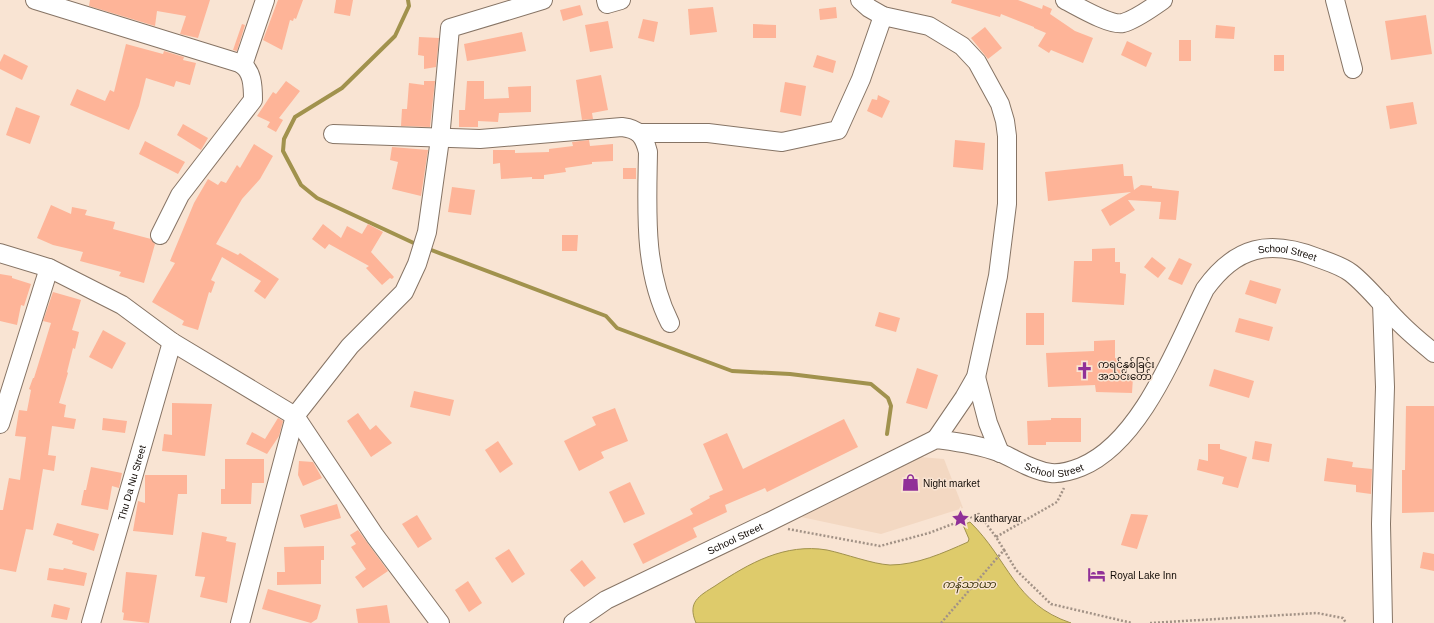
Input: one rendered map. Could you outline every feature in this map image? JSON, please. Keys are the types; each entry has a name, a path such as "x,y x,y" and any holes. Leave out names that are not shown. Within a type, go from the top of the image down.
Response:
{"street":[{"path":"35,0 243,65 252,80 253,100 180,195 160,235"},
{"path":"243,65 265,0"},
{"path":"240,623 294,416 350,346 404,292 417,264 427,232 440,138 450,28 543,0"},
{"path":"606,0 607,4 621,0"},
{"path":"860,0 869,8 883,16 929,26 962,46 977,62 1000,104 1005,121 1008,162 1005,229 998,276 976,377 964,398 929,442"},
{"path":"1065,0 1109,21 1121,23 1142,14 1163,0"},
{"path":"1335,0 1353,68"},
{"path":"640,133 708,133 782,142 838,130 860,79 883,16"},
{"path":"333,134 480,139 622,127 633,129 640,133 646,141 648,152 646,227 654,281 662,308 670,323"},
{"name":"School Street","path":"573,623 606,600 771,521 929,442 966,444 1000,453 1022,464 1051,473 1063,473 1089,464 1110,448 1139,416 1164,373 1204,289 1222,267 1236,258 1265,247 1285,248 1309,254 1350,272 1382,303 1401,325 1434,353"},
{"path":"0,253 49,268 122,305 172,342 294,416 375,536 440,623"},
{"path":"0,424 49,268"},
{"path":"1382,303 1384,387 1381,524 1383,623"},
{"name":"Thu Da Nu Street","path":"91,623 172,342"},
{"path":"976,377 988,423 1000,453"}],"path":[{"path":"996,537 1057,502 1073,470"},
{"path":"771,521 779,527 880,546 929,533 979,514 996,537 1016,570 1051,604 1132,623"},
{"path":"942,623 1004,550"},
{"path":"1150,623 1317,612 1343,618 1346,623"}],"shaded area":[{"name":"Night market","path":"920,457 944,459 963,508 881,534 801,517"}],"water":[{"name":"ကန်သာယာ","path":"970,522 983,536 1024,593 1037,605 1052,615 1071,623 696,623 693,610 696,600 741,570 768,557 797,549 812,549 827,550 867,561 890,565 910,563 930,558 968,542 969,539 963,525"}],"building":[{"path":"90,0 210,0 198,38 180,34 186,16 157,11 155,26 89,6"},
{"path":"278,0 303,0 296,19 294,18 293,21 290,20 282,50 263,40"},
{"path":"336,0 353,0 350,16 334,13"},
{"path":"952,0 1018,0 1042,9 1043,5 1052,9 1050,14 1075,31 1093,38 1083,63 1051,50 1049,53 1038,46 1046,33 1034,27 1001,14 1000,17 951,3"},
{"path":"580,5 583,15 563,21 560,10"},
{"path":"713,7 717,32 690,35 688,9"},
{"path":"836,7 837,18 820,20 819,9"},
{"path":"1426,15 1432,54 1391,60 1385,21"},
{"path":"643,19 658,22 654,42 638,38"},
{"path":"608,21 613,48 590,52 585,25"},
{"path":"242,24 245,25 237,51 233,50"},
{"path":"753,24 776,25 776,38 753,38"},
{"path":"1216,25 1235,27 1234,39 1215,38"},
{"path":"985,27 1002,48 988,59 971,38"},
{"path":"522,32 526,51 467,61 464,44"},
{"path":"419,37 439,38 436,67 424,69 424,56 418,55"},
{"path":"1179,40 1191,40 1191,61 1179,61"},
{"path":"1127,41 1152,53 1146,67 1121,55"},
{"path":"126,44 163,54 164,51 184,57 183,60 196,63 190,85 176,81 174,87 146,78 139,106 129,130 70,105 77,89 105,101 110,90 114,92"},
{"path":"4,54 28,66 22,80 0,69 0,62"},
{"path":"817,55 836,61 833,73 813,67"},
{"path":"1274,55 1284,55 1284,71 1274,71"},
{"path":"601,75 608,110 592,113 593,119 582,120 576,80"},
{"path":"286,81 300,91 279,118 283,120 276,132 267,127 270,122 257,116 273,92 276,94"},
{"path":"424,81 435,81 430,127 401,126 402,109 407,109 409,83 424,85"},
{"path":"467,81 484,81 484,99 509,98 508,87 531,86 531,112 499,113 498,122 478,121 478,127 459,127 459,110 465,110"},
{"path":"785,82 806,86 801,116 780,112"},
{"path":"878,95 890,101 882,118 867,111 872,99 877,100"},
{"path":"1413,102 1417,124 1390,129 1386,106"},
{"path":"16,107 40,116 30,144 6,135"},
{"path":"183,124 208,138 201,150 177,135"},
{"path":"589,140 590,146 613,144 613,161 592,162 592,164 565,168 566,172 544,175 544,179 532,179 532,177 501,179 500,163 493,164 493,150 515,150 515,153 549,152 549,149 573,146 572,142"},
{"path":"955,140 985,143 983,170 953,167"},
{"path":"145,141 185,162 178,174 139,154"},
{"path":"254,144 273,156 260,179 242,199 216,244 238,255 240,253 279,279 265,299 254,291 261,281 222,257 211,280 215,282 211,293 209,292 198,330 182,325 184,321 152,302 175,263 170,261 194,203 208,179 218,185 221,181 226,183 237,165 240,168"},
{"path":"392,147 428,150 421,196 392,189 398,162 390,160"},
{"path":"1123,164 1124,176 1132,176 1134,190 1141,185 1152,186 1152,188 1179,191 1176,220 1159,219 1161,202 1128,200 1135,210 1110,226 1101,210 1131,192 1048,201 1045,172"},
{"path":"623,168 636,168 636,179 623,179"},
{"path":"452,187 475,190 471,215 448,212"},
{"path":"51,205 71,214 72,207 87,210 85,215 115,222 113,229 151,239 155,244 144,283 119,276 121,272 80,261 83,252 53,245 37,238"},
{"path":"323,224 341,238 347,226 362,234 368,224 383,232 371,252 394,277 392,279 390,278 382,285 366,268 369,266 329,244 325,249 312,239"},
{"path":"562,235 578,235 577,251 562,251"},
{"path":"1115,248 1115,262 1120,262 1120,273 1126,274 1124,305 1072,302 1074,261 1092,261 1092,249"},
{"path":"1152,257 1166,268 1158,278 1144,267"},
{"path":"1179,258 1192,264 1182,285 1168,279"},
{"path":"0,274 12,276 12,278 31,284 24,306 21,305 17,325 0,321"},
{"path":"1250,280 1281,289 1276,304 1245,294"},
{"path":"53,292 81,300 72,330 79,332 75,349 73,348 68,373 59,403 66,405 64,417 76,419 74,429 52,426 48,455 56,456 54,471 43,469 33,530 26,529 16,572 0,569 0,510 3,510 9,478 20,480 26,437 15,436 19,410 27,411 31,390 29,389 34,378 51,323 43,321"},
{"path":"879,312 900,318 896,332 875,326"},
{"path":"1026,313 1044,313 1044,345 1026,345"},
{"path":"1239,318 1273,327 1269,341 1235,332"},
{"path":"103,330 126,343 112,369 89,357"},
{"path":"1115,340 1115,358 1120,359 1128,377 1133,377 1132,393 1096,392 1095,385 1048,387 1046,353 1094,351 1094,341"},
{"path":"917,368 938,375 927,409 906,403"},
{"path":"1214,369 1254,381 1249,398 1209,386"},
{"path":"414,391 454,400 450,416 410,407"},
{"path":"172,403 212,404 205,456 162,451 164,434 172,435"},
{"path":"1406,406 1434,406 1434,512 1402,513 1402,470 1405,470"},
{"path":"615,408 628,441 601,452 604,458 579,471 564,441 596,425 592,417"},
{"path":"358,413 370,430 376,425 392,443 371,457 347,421"},
{"path":"103,418 127,421 125,433 102,430"},
{"path":"278,418 283,421 279,436 267,454 246,444 252,432 265,439"},
{"path":"1051,418 1081,418 1081,442 1046,442 1046,445 1028,445 1027,421 1051,420"},
{"path":"844,419 858,447 767,492 765,488 725,505 727,512 693,528 697,537 643,564 633,544 693,514 690,509 710,498 709,496 723,490 703,444 727,433 743,469"},
{"path":"498,441 513,464 500,473 485,450"},
{"path":"1255,441 1272,444 1269,462 1252,459"},
{"path":"1208,444 1220,444 1220,449 1247,457 1238,488 1222,484 1224,477 1197,470 1199,459 1208,461"},
{"path":"1327,458 1353,462 1352,467 1372,469 1371,494 1356,492 1356,485 1324,481"},
{"path":"225,459 264,459 264,483 252,483 251,504 221,504 221,489 225,489"},
{"path":"299,461 313,462 322,478 303,486 298,475"},
{"path":"91,467 122,473 119,488 112,486 108,510 81,505"},
{"path":"145,475 187,475 187,494 178,494 173,535 133,531 138,501 145,503"},
{"path":"630,482 645,514 624,523 609,492"},
{"path":"337,504 341,518 304,528 300,515"},
{"path":"1131,514 1148,515 1137,549 1121,545"},
{"path":"417,515 432,539 418,548 402,524"},
{"path":"57,523 99,534 94,551 72,544 73,541 53,535"},
{"path":"358,530 388,571 363,588 355,577 366,569 351,547 356,544 350,535"},
{"path":"202,532 227,537 226,541 236,543 227,603 200,597 205,577 195,576"},
{"path":"324,546 324,560 321,560 321,584 277,585 277,572 285,572 284,547"},
{"path":"509,549 525,574 512,583 495,558"},
{"path":"1423,552 1434,554 1434,571 1420,568"},
{"path":"582,560 596,578 584,587 570,570"},
{"path":"49,568 63,570 64,568 87,573 84,586 47,580"},
{"path":"126,572 157,575 149,623 123,620 124,613 122,612"},
{"path":"468,581 482,603 469,612 455,590"},
{"path":"268,589 321,605 317,619 311,623 262,609"},
{"path":"54,604 70,608 67,620 51,617"},
{"path":"387,605 390,623 358,623 356,609"}],"waterway":[{"path":"408,0 409,6 395,36 342,88 295,117 284,139 283,151 301,185 317,198 418,245"},
{"path":"426,248 606,316 617,328 732,371 790,374 871,384 888,398 891,406 887,434"}],"place":[{"name":"ကရင်နှစ်ခြင်း အသင်းတော်","path":"1085,370"},
{"name":"Night market","path":"910,483"},
{"name":"kantharyar","path":"961,518"},
{"name":"Royal Lake Inn","path":"1097,575"}]}
